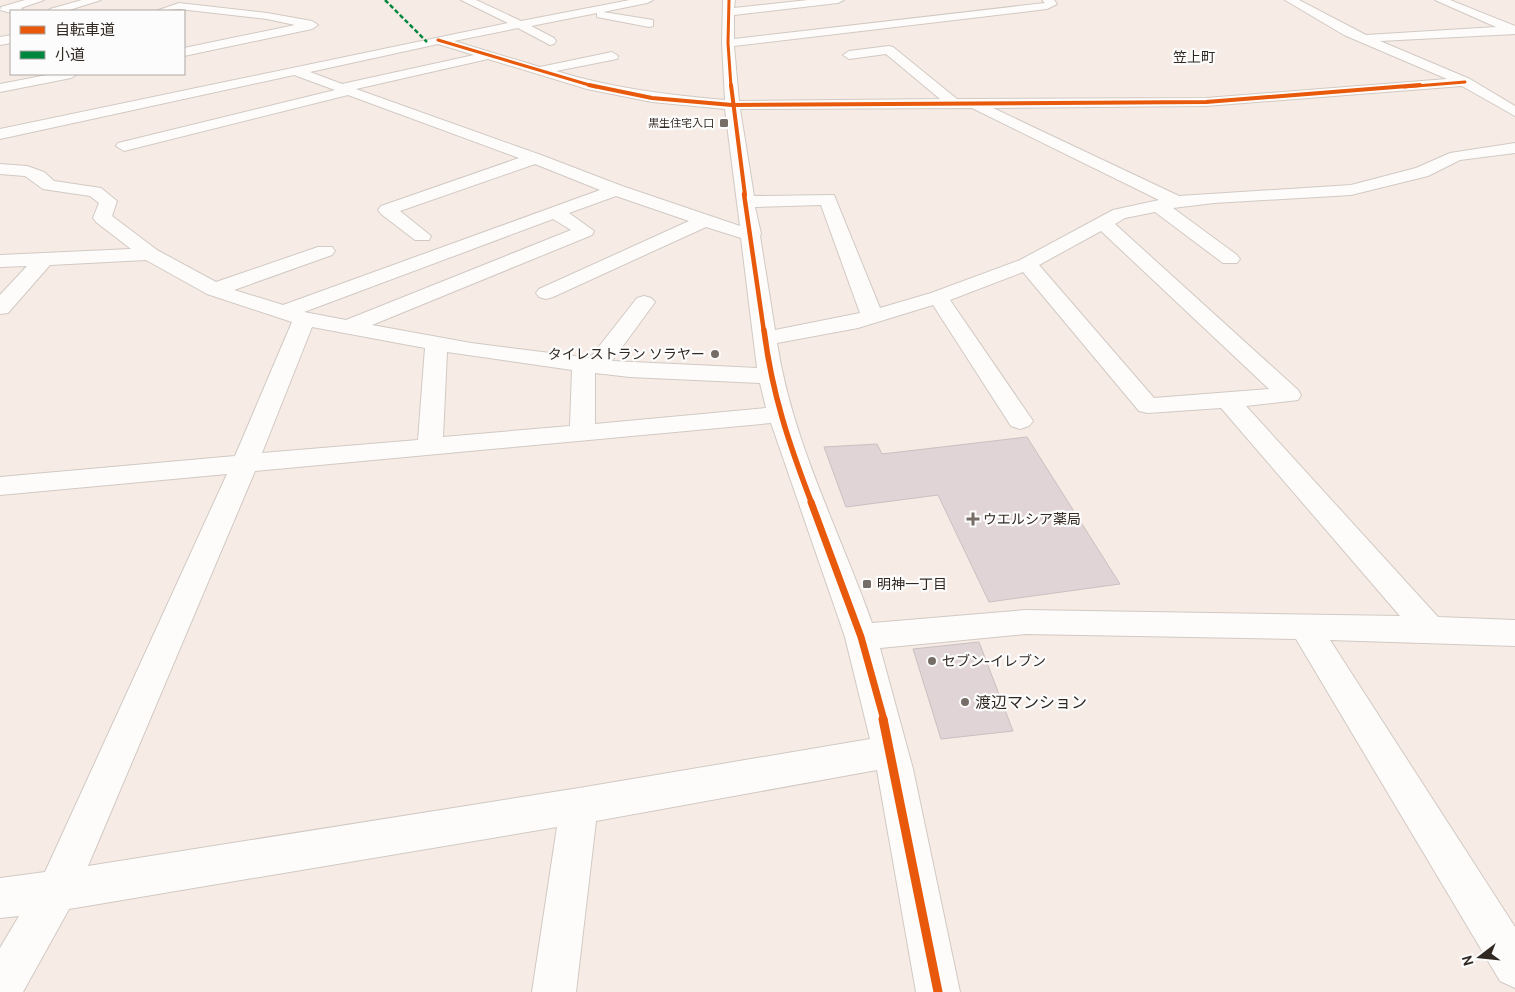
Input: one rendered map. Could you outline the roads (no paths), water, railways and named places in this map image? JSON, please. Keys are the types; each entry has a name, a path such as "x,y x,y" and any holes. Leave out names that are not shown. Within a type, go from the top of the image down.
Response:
{"street":[{"path":"14,10 5,8 38,0"},
{"path":"58,10 96,0"},
{"path":"467,0 500,14 550,42"},
{"path":"838,0 729,6 728,43 732,105 752,234 770,376 779,415 861,637 890,752 938,992"},
{"path":"728,43 941,20 1047,6 1051,4 1048,0"},
{"path":"1291,0 1364,38 1466,82 1515,112"},
{"path":"1441,0 1514,30"},
{"path":"0,134 438,40 639,1"},
{"path":"165,10 179,6 267,16 312,25 185,52"},
{"path":"583,12 649,23"},
{"path":"608,26 624,19"},
{"path":"1364,38 1514,30"},
{"path":"0,49 10,40"},
{"path":"438,40 561,78 652,98 732,105 1206,102 1466,82"},
{"path":"849,55 889,50 954,104"},
{"path":"124,146 489,56"},
{"path":"539,71 612,56"},
{"path":"561,78 625,63"},
{"path":"492,73 520,66"},
{"path":"296,71 372,101 535,158 616,190 736,232 752,234"},
{"path":"0,88 65,75"},
{"path":"372,101 400,94"},
{"path":"974,104 1168,204 1230,259"},
{"path":"765,339 858,321 938,297 1027,264 1119,214 1168,204 1214,198 1351,190 1422,172 1456,156 1515,148"},
{"path":"422,236 387,210 535,158"},
{"path":"0,169 23,170 40,174 49,185 95,192 108,201 102,218 150,254 214,290 294,315 436,344 630,370 770,376"},
{"path":"294,315 616,190"},
{"path":"746,202 828,199 872,316"},
{"path":"348,327 585,231 556,213"},
{"path":"546,293 704,221"},
{"path":"1027,264 1148,406 1289,395 1103,222"},
{"path":"214,290 325,250"},
{"path":"0,262 150,254"},
{"path":"0,308 44,259"},
{"path":"938,297 1020,420"},
{"path":"582,433 591,365 644,302"},
{"path":"0,989 57,891 245,464 294,315"},
{"path":"430,447 436,344"},
{"path":"1227,400 1430,629"},
{"path":"0,486 779,415"},
{"path":"861,637 1026,622 1430,629 1515,633"},
{"path":"1305,627 1515,966"},
{"path":"0,898 57,891 579,806 890,752"},
{"path":"554,992 579,806"}],"place":[{"name":"黒生住宅入口","path":"724,123"},
{"name":"タイレストラン ソラヤー","path":"715,354"},
{"name":"ウエルシア薬局","path":"973,519"},
{"name":"明神一丁目","path":"867,584"},
{"name":"セブン-イレブン","path":"932,661"},
{"name":"渡辺マンション","path":"965,702"}],"district":[{"name":"笠上町","path":"1194,57"}]}
